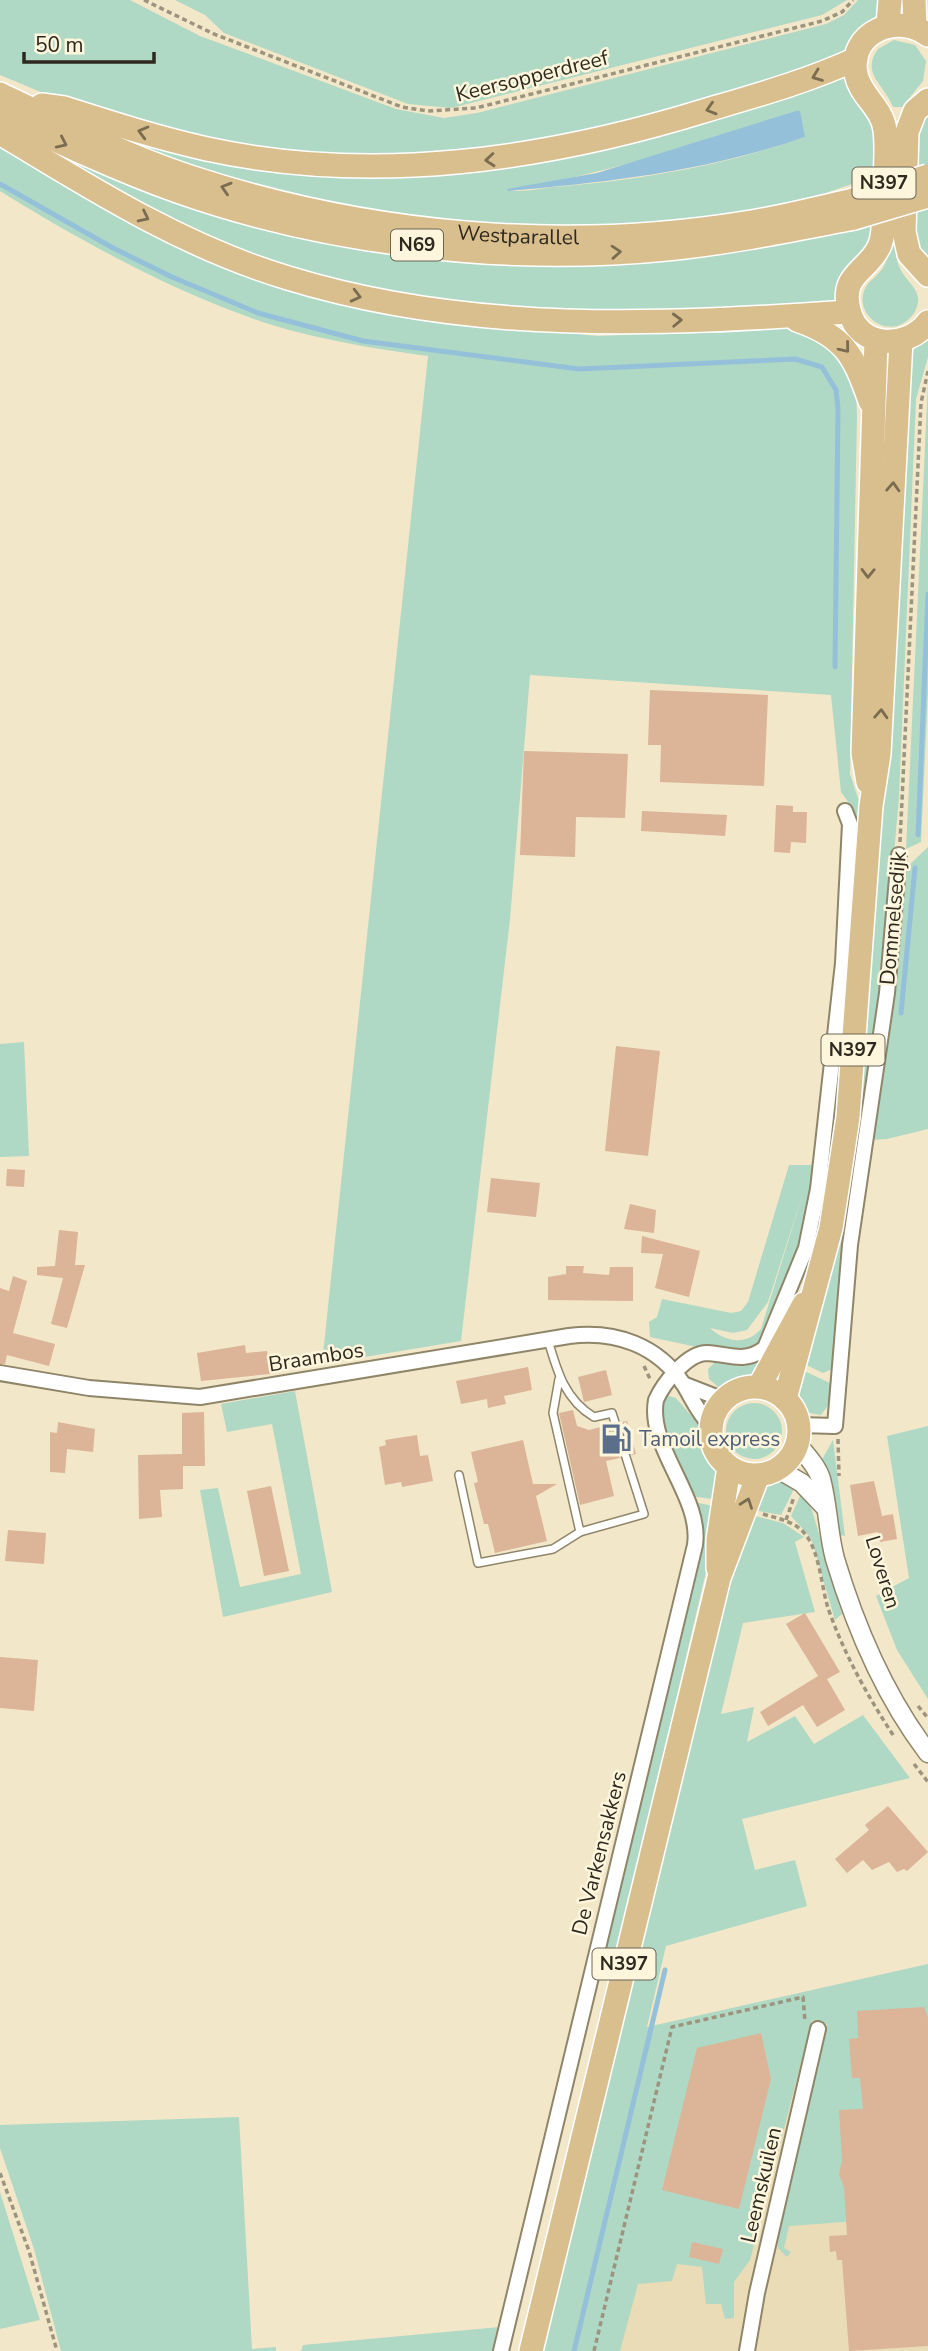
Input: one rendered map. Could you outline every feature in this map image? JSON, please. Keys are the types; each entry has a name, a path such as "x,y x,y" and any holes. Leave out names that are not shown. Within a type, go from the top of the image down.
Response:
{"main road":[{"path":"888,25 890,0"},
{"path":"856,59 870,35 888,25 922,31 914,0"},
{"name":"N69","path":"5,103 64,108 146,133 238,154 320,162 432,165 505,159 629,133 815,78 856,59"},
{"name":"N397","path":"849,312 849,284 878,250 883,236 886,140 880,114 859,86 856,59"},
{"name":"N397","path":"928,100 915,111 907,132 904,232 909,254 928,275"},
{"name":"Westparallel","path":"5,103 103,143 242,193 318,212 449,232 548,237 669,232 852,209 928,196"},
{"path":"0,134 125,208 188,239 286,278 363,298 440,312 584,323 789,317 849,312 861,331 876,340 901,341 918,334 928,322"},
{"name":"Westparallel","path":"852,209 928,176"},
{"path":"789,317 820,328 850,351 872,407"},
{"name":"Dommelsedijk","path":"871,806 863,753 876,340"},
{"name":"Dommelsedijk","path":"785,1399 831,1228 848,1117 871,806 879,754 901,341"},
{"name":"Dommelsedijk","path":"759,1387 813,1290"},
{"path":"768,1472 729,1467 715,1449 711,1426 724,1400 735,1392 759,1387 785,1399 798,1434"},
{"name":"N397","path":"531,2351 719,1578 768,1472 786,1462 798,1434"},
{"name":"N397","path":"719,1578 718,1540 729,1467"}],"street":[{"path":"658,1396 679,1380 690,1359 704,1353 743,1359 765,1348 806,1248 818,1189 842,976 850,824 845,811"},
{"name":"Dommelsedijk","path":"835,1426 850,1245 887,993 899,855"},
{"name":"Braambos","path":"0,1373 89,1388 200,1397 548,1340 601,1334 637,1344 655,1355 679,1380 697,1412 711,1426"},
{"name":"Braambos","path":"679,1380 724,1400"},
{"name":"De Varkensakkers","path":"501,2351 697,1531 696,1521 658,1428 655,1406 658,1396"},
{"path":"798,1434 835,1426"},
{"name":"Loveren","path":"798,1434 822,1481 824,1506 850,1608 872,1661 895,1706 928,1753"},
{"path":"768,1472 802,1483 824,1506"},
{"name":"Leemskuilen","path":"747,2351 757,2293 818,2029"}],"lane":[{"path":"459,1475 478,1563 553,1549 580,1532 644,1514 612,1413 594,1417 581,1409 559,1379 548,1340"},
{"path":"559,1379 553,1413 580,1532"}],"path":[{"name":"Keersopperdreef","path":"144,0 214,34 402,107 453,112 821,21 842,12 853,0"},
{"name":"Dommelsedijk","path":"899,855 921,403 928,371"},
{"path":"637,1344 658,1396"},
{"path":"835,1426 839,1477"},
{"path":"786,1521 800,1529 810,1542 828,1608 850,1662 869,1699 898,1744"},
{"path":"916,1703 928,1718"},
{"path":"594,2351 672,2027 803,1997 805,2021 818,2029"},
{"path":"0,2173 29,2251 57,2351"}],"shaded area":[{"path":"928,2004 928,2351 611,2351 681,2030"}],"green space":[{"path":"0,0 130,0 200,36 396,109 444,118 477,113 826,24 844,15 858,0 885,0 871,22 842,56 642,124 472,157 270,153 77,107 0,75"},
{"path":"175,0 847,0 822,15 451,108 408,104 224,33 205,15"},
{"path":"894,40 915,45 926,61 923,81 902,107 893,107 876,79 872,66 878,49"},
{"path":"842,78 847,80 877,135 875,233 838,302 593,316 376,295 224,249 61,165 43,142 321,235 852,232 863,229 852,184 782,208 672,225 451,226 258,191 62,117 392,171","holes":["805,137 712,164 650,176 529,190 507,189 551,183 643,160"]},
{"path":"928,111 928,262 914,237 914,138"},
{"path":"0,139 222,259 558,332 598,336 787,328 836,348 856,391 850,774 859,801 859,849 832,1159 814,1249 775,1350 808,1248 853,872 854,810 841,792 831,695 530,675 510,919 461,1341 322,1364 428,356 329,340 297,332 222,307 144,272 0,191"},
{"path":"890,234 896,235 898,262 918,299 909,319 890,327 870,318 863,306 863,298 866,287 886,262"},
{"path":"928,336 928,357 916,399 899,797 882,991 846,1219 833,1364 832,1369 823,1373 802,1363 878,862 912,350"},
{"path":"928,383 928,691 921,842 906,849"},
{"path":"928,847 928,1129 871,1140 905,869"},
{"path":"24,1042 29,1156 0,1157 0,1044"},
{"path":"821,1129 817,1168 799,1247 761,1344 739,1356 650,1337 649,1322 657,1317 662,1299 731,1313 741,1311 748,1302 789,1165 811,1165","holes":["804,1190 761,1329 749,1338 736,1340 722,1336 710,1328 733,1333 747,1330 768,1302"]},
{"path":"765,1352 754,1377 718,1387 709,1379 708,1369 715,1362 748,1363"},
{"path":"800,1369 830,1383 829,1404 821,1415 804,1412 801,1407 798,1391"},
{"path":"295,1391 332,1592 223,1617 200,1490 218,1488 240,1587 301,1574 272,1424 227,1432 221,1404"},
{"path":"669,1396 676,1398 700,1426 707,1455 719,1473 719,1500 690,1496 659,1417 663,1399"},
{"path":"749,1403 759,1403 774,1411 780,1420 780,1442 774,1451 759,1459 749,1459 731,1447 726,1436 726,1426 738,1408"},
{"path":"928,1426 928,1699 897,1650 876,1596 909,1578 887,1436"},
{"path":"833,1440 845,1536 840,1535 833,1494 820,1463"},
{"path":"779,1482 795,1487 781,1515 748,1509 766,1484"},
{"path":"802,1492 812,1510 842,1614 835,1620 811,1538 791,1516"},
{"path":"698,1503 719,1507 712,1546 611,1978 594,1973 700,1549 700,1524 694,1505"},
{"path":"747,1514 783,1523 804,1537 795,1542 815,1612 743,1623 721,1714 754,1707 747,1742 795,1716 814,1744 863,1715 910,1778 742,1819 755,1870 795,1860 807,1906 666,1946 647,2027 928,1964 928,2216 789,2226 784,2248 791,2252 787,2257 778,2248 777,2236 827,2024 812,2020 750,2260 734,2282 734,2318 725,2319 721,2304 706,2304 702,2267 677,2264 672,2281 638,2284 620,2351 542,2351"},
{"path":"239,2117 252,2349 276,2347 276,2351 61,2351 34,2249 0,2148 0,2125"},
{"path":"0,2192 40,2320 0,2329"},
{"path":"500,2327 495,2351 301,2351 303,2345"}],"water":[{"path":"800,111 805,137 732,159 621,179 507,189 597,173"}],"building":[{"path":"650,690 768,695 764,786 660,782 661,745 648,745"},
{"path":"524,751 628,754 625,818 576,817 575,857 520,855"},
{"path":"776,805 793,806 793,812 807,812 806,843 791,842 790,853 774,852"},
{"path":"642,811 727,815 725,836 641,831"},
{"path":"616,1046 660,1051 648,1156 605,1151"},
{"path":"7,1169 25,1170 24,1187 6,1186"},
{"path":"491,1178 540,1183 536,1217 487,1212"},
{"path":"630,1204 656,1210 654,1233 624,1229"},
{"path":"59,1230 78,1232 75,1265 85,1265 67,1328 51,1324 63,1278 37,1275 37,1267 55,1266"},
{"path":"642,1236 700,1251 689,1297 655,1288 663,1254 641,1253"},
{"path":"566,1266 584,1266 583,1273 609,1275 610,1267 633,1267 633,1301 548,1300 548,1277 566,1274"},
{"path":"13,1276 27,1281 13,1333 55,1344 49,1366 7,1355 5,1364 0,1364 0,1288 9,1291"},
{"path":"245,1345 246,1353 267,1351 270,1374 201,1381 197,1353"},
{"path":"528,1367 532,1390 504,1396 506,1404 488,1408 487,1399 461,1404 456,1381"},
{"path":"606,1370 612,1395 584,1402 578,1377"},
{"path":"573,1410 577,1426 589,1430 609,1425 620,1458 606,1461 614,1496 580,1505 559,1413"},
{"path":"204,1412 205,1466 183,1466 183,1489 160,1490 162,1517 139,1519 138,1455 182,1454 182,1413"},
{"path":"627,1421 636,1454 632,1455 621,1422"},
{"path":"58,1422 95,1429 93,1452 67,1449 65,1473 50,1472 50,1432 57,1433"},
{"path":"417,1435 420,1456 428,1455 433,1481 402,1487 401,1482 385,1485 379,1447 386,1445 385,1440"},
{"path":"523,1440 533,1484 557,1484 536,1496 547,1541 495,1553 488,1524 484,1524 474,1483 478,1482 471,1452"},
{"path":"874,1481 882,1516 893,1514 897,1539 880,1542 878,1532 858,1536 850,1485"},
{"path":"271,1486 289,1571 264,1576 247,1491"},
{"path":"8,1530 46,1533 44,1564 5,1561"},
{"path":"805,1613 840,1672 827,1679 845,1710 817,1727 803,1705 768,1726 760,1712 818,1676 786,1624"},
{"path":"0,1657 38,1660 34,1711 0,1708"},
{"path":"888,1806 928,1852 907,1871 904,1869 897,1872 889,1862 872,1870 863,1860 847,1873 835,1859 869,1830 865,1825"},
{"path":"924,2007 928,2018 928,2346 849,2351 842,2260 837,2260 836,2251 830,2252 829,2236 847,2235 844,2188 839,2174 842,2160 839,2110 863,2109 860,2078 852,2078 849,2039 858,2038 857,2011"},
{"path":"761,2033 771,2079 739,2209 662,2190 697,2048"},
{"path":"692,2242 723,2249 719,2264 689,2257"}],"waterway":[{"path":"0,184 113,248 172,277 258,313 363,341 579,369 795,359 822,367 836,390 838,409 835,667"},
{"path":"918,835 928,594"},
{"path":"901,1013 915,868"},
{"path":"574,2351 665,1970"}],"place":[{"name":"Tamoil express","path":"616,1439"}]}
